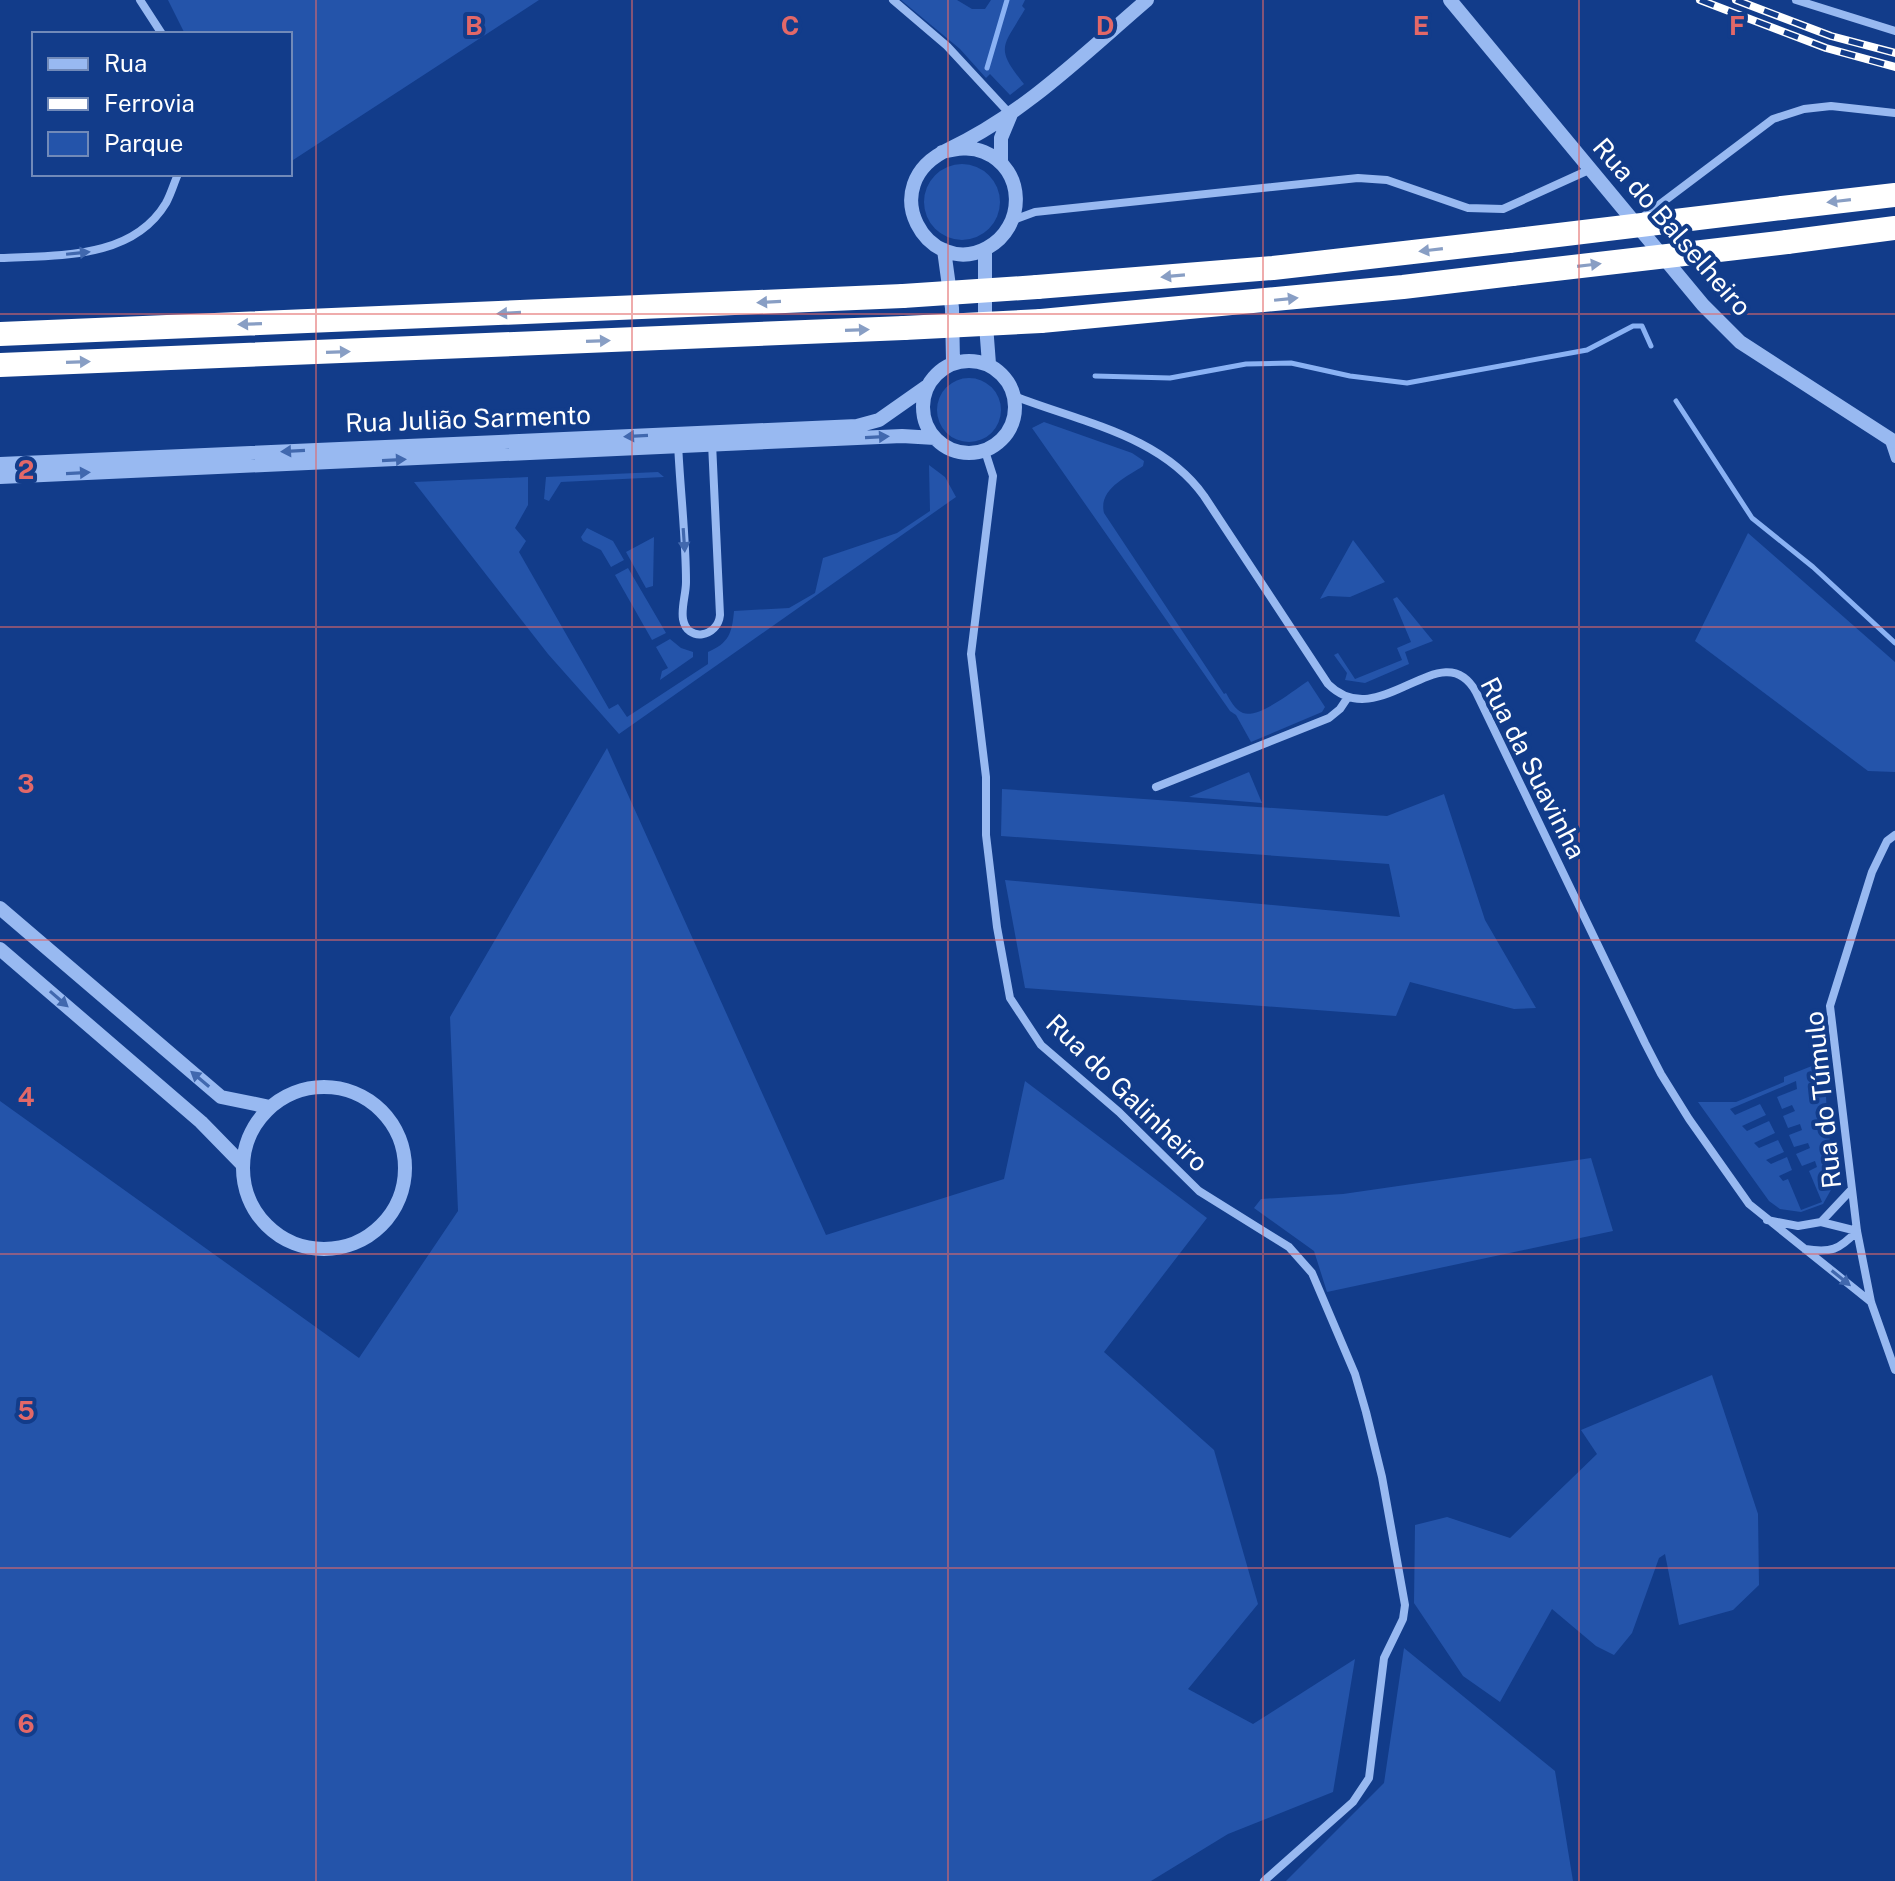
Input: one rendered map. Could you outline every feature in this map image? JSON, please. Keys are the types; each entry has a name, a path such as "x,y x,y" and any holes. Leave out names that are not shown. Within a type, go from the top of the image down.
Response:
{"highway":[{"path":"0,334 903,296 1037,287 1273,268 1895,195"},
{"path":"0,365 1041,321 1403,287 1895,228"}],"street":[{"path":"140,0 161,32"},
{"path":"893,0 947,46 1011,114"},
{"path":"942,152 962,147 983,151 1001,162 1013,179 1017,199 1013,220 1002,237 985,250 965,254 944,250 927,239 915,222 910,202 914,181 925,164 942,152 982,134 1011,114 1147,0"},
{"name":"Rua do Balselheiro","path":"1450,0 1703,305 1740,342 1892,440"},
{"path":"1796,0 1895,31"},
{"path":"1636,223 1773,119 1804,109 1831,106 1895,113"},
{"path":"1001,162 1001,138 1011,114"},
{"path":"1013,220 1035,212 1358,178 1387,180 1468,208 1503,209 1591,169"},
{"path":"0,258 87,253 135,236 166,205 177,176"},
{"path":"944,250 952,308 953,362"},
{"path":"985,250 989,364"},
{"path":"971,360 989,364 1004,375 1014,396 1016,409 1012,426 1001,441 985,451 967,453 949,449 935,438 925,423 922,405 926,387 938,372 953,362 971,360"},
{"name":"Rua Julião Sarmento","path":"0,477 712,439 857,426 879,420 926,387"},
{"path":"1014,396 1141,442 1187,474 1328,684 1348,697 1329,718 1156,787"},
{"name":"Rua Julião Sarmento","path":"712,439 935,438"},
{"path":"678,441 686,581 683,621 690,631 701,635 713,631 720,615 712,439"},
{"path":"1892,440 1895,459"},
{"name":"Rua Julião Sarmento","path":"0,464 678,441"},
{"name":"Rua do Galinheiro","path":"985,451 993,476 971,654 986,777 986,835 997,927 1010,998 1041,1045 1119,1112 1199,1191 1289,1247 1312,1273 1355,1374 1382,1477 1405,1605 1403,1619 1384,1658 1369,1778 1353,1802 1264,1881"},
{"name":"Rua da Suavinha","path":"1348,697 1373,698 1443,672 1460,673 1471,682 1661,1074 1749,1204 1871,1302"},
{"name":"Rua do Túmulo","path":"1895,835 1887,841 1872,872 1830,1006 1857,1231 1871,1302 1895,1370"},
{"path":"0,908 221,1097 270,1107"},
{"path":"0,949 201,1122 242,1164"},
{"path":"312,1088 344,1090 372,1103 394,1127 404,1157 402,1188 388,1217 364,1238 334,1248 303,1246 274,1232 254,1209 247,1195 242,1164 251,1132 270,1107 297,1091 312,1088"},
{"path":"1821,1222 1851,1190"},
{"path":"1766,1220 1798,1226 1821,1222 1857,1231"},
{"path":"1801,1248 1818,1251 1839,1248 1857,1231"}],"green space":[{"path":"168,0 539,0 292,161 292,32 184,32"},
{"path":"901,0 957,0 972,9 985,9 991,0 1025,0 1022,6 1025,9 1005,47 1008,62 1024,84 1010,95 990,74 986,78 960,49"},
{"path":"962,164 977,167 989,175 997,187 1000,202 997,217 989,229 977,237 962,240 947,237 935,229 927,217 924,202 927,187 935,175 947,167"},
{"path":"969,378 987,384 995,392 1001,410 995,428 987,436 969,442 951,436 943,428 937,410 943,392 951,384"},
{"path":"1044,422 1132,453 1144,461 1143,466 1109,490 1103,505 1104,513 1235,707 1243,713 1258,712 1308,681 1325,707 1322,712 1251,742 1236,715 1230,711 1032,428"},
{"path":"929,465 945,477 956,497 619,734 548,654 414,482 528,477 528,505 515,528 526,541 519,552 609,709 618,704 627,717 708,664 708,652 721,645 728,636 734,611 789,608 815,593 823,558 897,533 930,511"},
{"path":"658,472 664,477 561,482 549,501 544,499 546,477"},
{"path":"587,528 613,541 624,560 611,567 601,550 583,541 581,537"},
{"path":"1748,533 1895,662 1895,772 1868,771 1695,641"},
{"path":"654,537 653,586 646,588 626,552"},
{"path":"1353,540 1385,582 1350,597 1328,596 1320,599"},
{"path":"628,568 666,633 652,640 615,575"},
{"path":"1397,597 1433,641 1405,652 1409,664 1365,683 1345,680 1347,673 1334,655 1338,653 1355,679 1402,660 1397,648 1411,642 1393,599"},
{"path":"670,639 681,648 693,652 693,657 660,680 662,671 668,668 656,647"},
{"path":"607,748 826,1235 1004,1179 1025,1081 1207,1218 1104,1352 1214,1450 1258,1604 1188,1689 1253,1724 1355,1659 1333,1792 1228,1834 1151,1881 0,1881 0,1101 359,1358 458,1211 450,1017"},
{"path":"1249,772 1262,803 1189,797"},
{"path":"1002,789 1387,816 1444,794 1485,920 1536,1008 1514,1009 1410,982 1396,1016 1025,988 1005,880 1400,917 1389,864 1001,836"},
{"path":"1822,1062 1825,1068 1827,1122 1834,1167 1832,1188 1823,1204 1801,1212 1780,1209 1769,1201 1698,1102 1736,1102 1784,1082 1784,1077","holes":["1796,1081 1797,1089 1777,1097 1782,1109 1792,1105 1795,1111 1783,1116 1788,1128 1800,1124 1802,1130 1789,1135 1794,1147 1808,1143 1810,1148 1796,1154 1802,1166 1815,1161 1817,1167 1809,1171 1822,1202 1801,1210 1788,1179 1783,1181 1779,1176 1792,1170 1787,1157 1771,1164 1766,1160 1784,1152 1778,1140 1759,1148 1754,1143 1775,1133 1769,1121 1747,1131 1742,1126 1766,1115 1760,1104 1735,1115 1730,1109"]},
{"path":"1591,1158 1613,1231 1327,1292 1314,1251 1254,1208 1261,1199 1343,1194"},
{"path":"1712,1375 1758,1514 1759,1585 1733,1610 1679,1625 1665,1554 1659,1558 1632,1633 1614,1655 1596,1646 1552,1609 1500,1702 1463,1676 1414,1603 1415,1525 1447,1517 1510,1538 1597,1454 1581,1430"},
{"path":"1404,1648 1555,1771 1573,1881 1286,1881 1384,1783"}],"waterway":[{"path":"987,68 1007,0"},
{"path":"1095,376 1170,378 1246,364 1291,363 1350,376 1407,383 1587,350 1633,326 1642,326 1651,346"},
{"path":"1676,401 1752,518 1813,567 1895,643"}],"railway":[{"path":"1700,0 1826,48 1895,67"},
{"path":"1736,0 1831,36 1895,53"}]}
